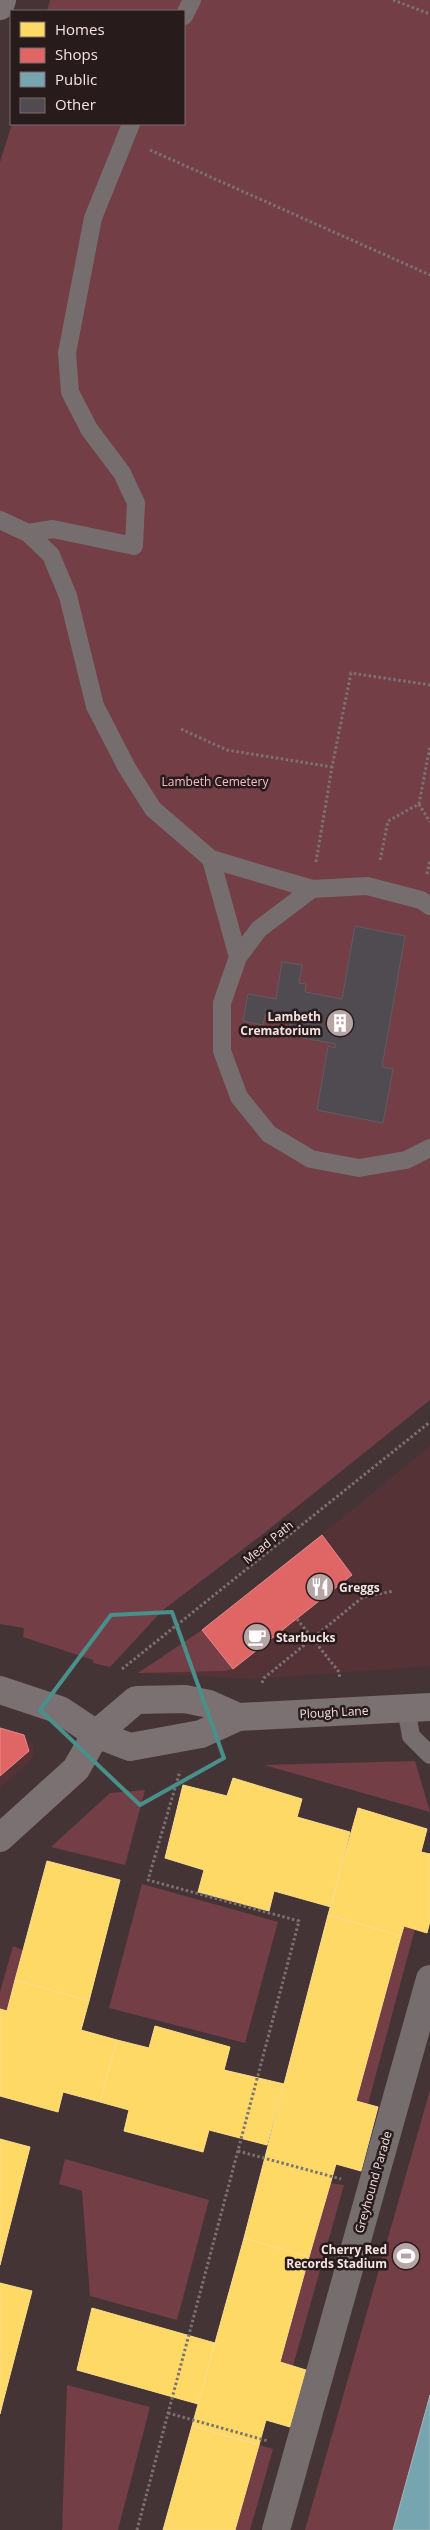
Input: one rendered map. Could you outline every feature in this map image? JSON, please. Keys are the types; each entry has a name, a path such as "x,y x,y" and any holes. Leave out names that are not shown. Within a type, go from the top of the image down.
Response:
{"main road":[{"path":"0,6 2,0"},
{"path":"0,1690 60,1710 96,1734 76,1769 0,1838"},
{"name":"Plough Lane","path":"238,1717 209,1704 185,1699 136,1700 96,1734 130,1748 201,1734 238,1717 418,1708"}],"street":[{"name":"Greyhound Parade","path":"276,2530 430,1979"}],"lane":[{"path":"185,14 192,0"},
{"path":"28,533 52,529 134,546 136,503 122,473 89,429 70,392 66,353 93,218 128,131"},
{"path":"0,520 28,533 51,555 68,596 95,706 127,768 153,809 211,859 312,889 367,886 421,900 430,906"},
{"path":"211,859 238,957"},
{"path":"312,889 259,929 238,957 222,1003 222,1051 239,1097 270,1134 311,1159 359,1168 406,1160 430,1148"},
{"path":"418,1708 412,1736 430,1755"}],"path":[{"path":"393,0 430,14"},
{"path":"128,131 430,275"},
{"path":"312,889 332,767 351,673 430,685"},
{"path":"181,729 228,750 332,767"},
{"path":"430,746 419,804 430,822"},
{"path":"374,888 388,821 419,804"},
{"name":"Mead Path","path":"120,1672 430,1422"},
{"path":"262,1683 264,1678 363,1597 394,1591"},
{"path":"297,1619 339,1672 340,1679"},
{"path":"137,2530 299,1921 148,1880 182,1765"},
{"path":"238,2151 372,2187"},
{"path":"168,2413 298,2449"}],"highlighted area":[{"path":"172,1612 224,1758 140,1805 40,1710 111,1615"}],"shaded area":[{"path":"430,1446 430,1666 253,1679 138,1673 221,1617"},
{"path":"0,1731 29,1740 33,1745 34,1754 31,1760 0,1788"}],"green space":[{"name":"Lambeth Cemetery","path":"50,0 430,0 430,1400 263,1534 163,1610 110,1667 93,1663 93,1660 23,1637 24,1628 0,1624 0,162 12,125 185,125 185,10 47,10"},
{"path":"202,1630 233,1669 225,1671 138,1673"},
{"path":"415,1761 430,1812 264,1765"},
{"path":"145,1790 125,1865 51,1847 110,1793"},
{"path":"142,1884 278,1922 245,2043 109,2008"},
{"path":"404,1926 415,1929 368,2104 356,2101"},
{"path":"13,1946 23,1950 7,2011 0,2009 0,1992"},
{"name":"Cherry Red Records Stadium","path":"430,2090 430,2530 305,2530"},
{"path":"65,2159 209,2200 177,2320 90,2296 82,2191 59,2184"},
{"path":"330,2183 344,2185 293,2366 280,2362"},
{"path":"67,2385 150,2407 118,2530 62,2530"},
{"path":"259,2445 273,2449 250,2530 235,2530"}],"building: Homes":[{"path":"233,1778 302,1799 297,1817 350,1832 331,1907 274,1891 269,1911 198,1892 204,1870 165,1858 183,1785 227,1796"},
{"path":"358,1808 427,1829 421,1852 430,1854 430,1921 427,1933 404,1926 401,1936 328,1915"},
{"path":"47,1861 120,1880 89,2001 15,1980"},
{"path":"328,1915 401,1936 356,2101 378,2107 361,2171 336,2164 309,2257 244,2238"},
{"path":"15,1980 89,2001 81,2030 117,2040 100,2102 63,2092 58,2112 0,2096 0,2009 7,2011"},
{"path":"155,2026 230,2047 224,2070 284,2084 267,2145 209,2130 203,2152 124,2131 129,2110 100,2102 117,2040 149,2048"},
{"path":"0,2139 30,2147 6,2241 0,2240"},
{"path":"244,2238 309,2257 280,2362 306,2370 290,2427 266,2420 259,2445 192,2426"},
{"path":"0,2240 6,2241 0,2265"},
{"path":"0,2283 32,2291 3,2402 0,2401"},
{"path":"92,2308 215,2343 198,2404 77,2370"},
{"path":"0,2401 3,2402 0,2414"},
{"path":"192,2426 259,2445 235,2530 163,2530"}],"building: Shops":[{"path":"322,1535 352,1575 233,1669 202,1630"},
{"path":"0,1728 24,1735 29,1751 0,1776"}],"building: Public":[{"path":"430,2395 430,2530 393,2530"}],"building: Other":[{"name":"Lambeth Crematorium","path":"355,926 405,936 382,1067 393,1069 383,1123 317,1110 328,1046 335,1048 336,1044 288,1035 291,1020 265,1015 263,1025 243,1021 248,994 276,999 282,962 302,965 299,983 306,984 305,992 342,999"}],"place":[{"name":"Lambeth Crematorium","path":"340,1023"},
{"name":"Greggs","path":"320,1587"},
{"name":"Starbucks","path":"257,1637"},
{"name":"Cherry Red Records Stadium","path":"406,2256"}]}
